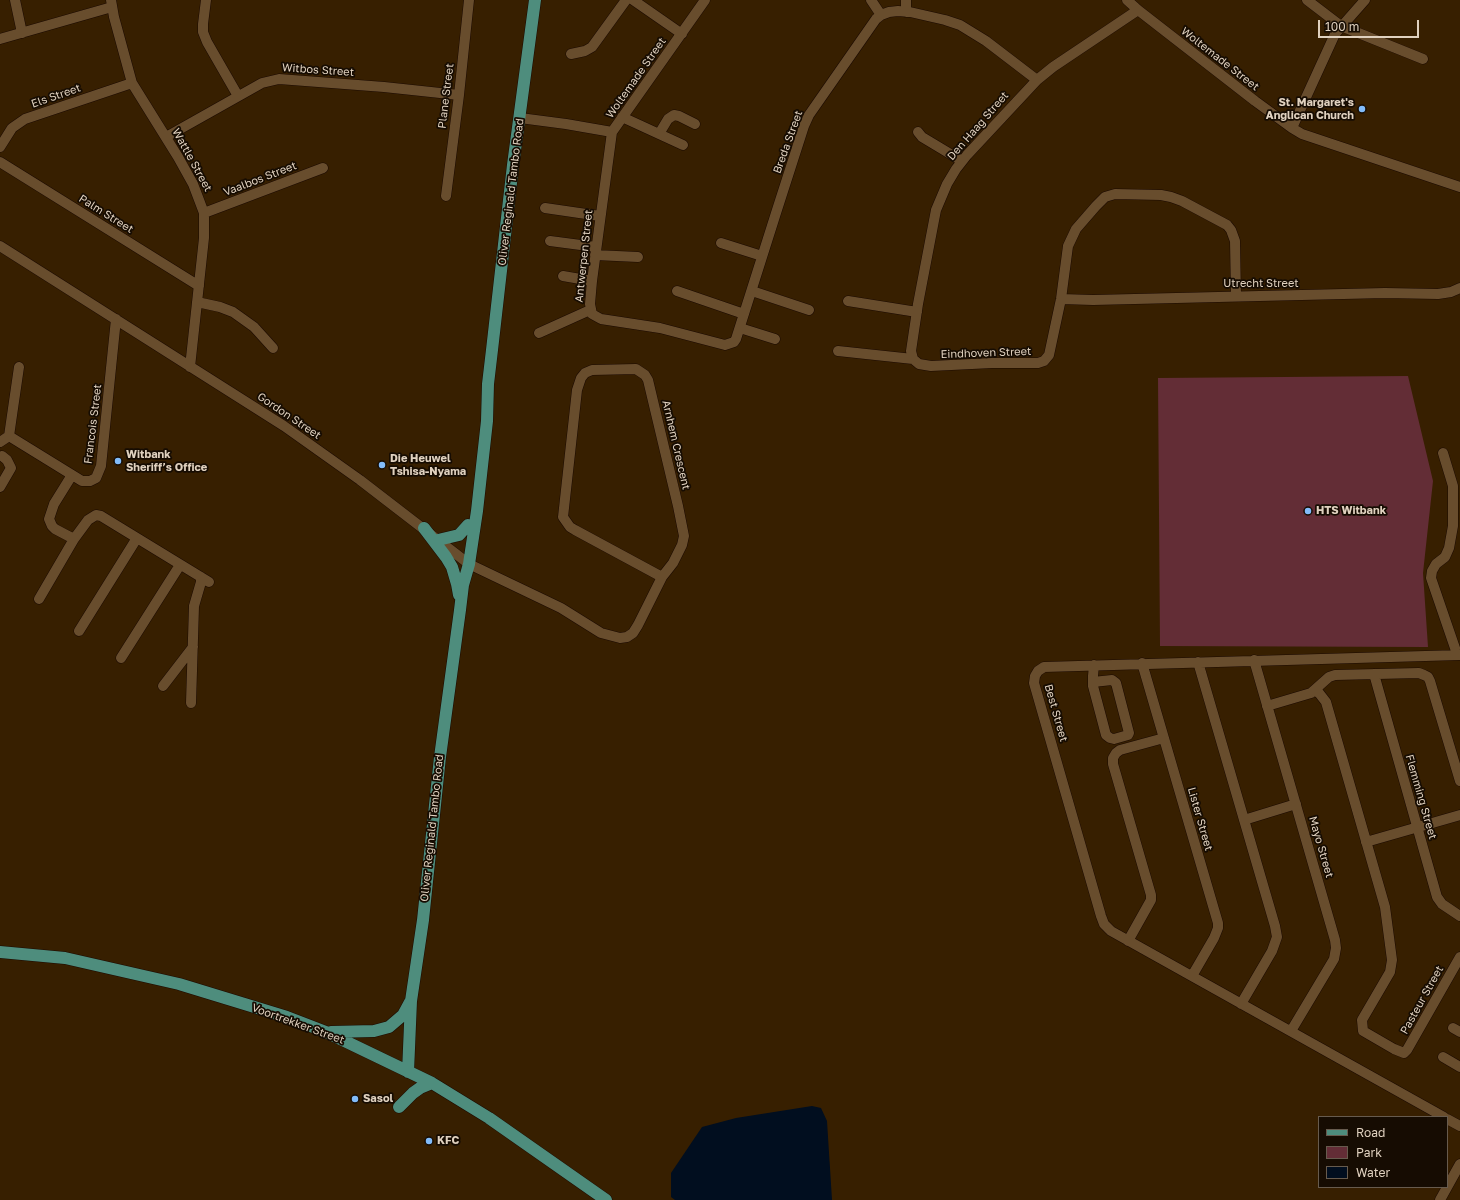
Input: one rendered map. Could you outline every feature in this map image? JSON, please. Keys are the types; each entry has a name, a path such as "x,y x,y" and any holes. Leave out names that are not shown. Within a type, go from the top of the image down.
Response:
{"main road":[{"name":"Oliver Reginald Tambo Road","path":"408,1072 411,1001 423,920 440,757 464,586 468,525 481,420 488,384 513,165 535,0"},
{"name":"Oliver Reginald Tambo Road","path":"466,562 488,421 488,384"},
{"path":"438,540 459,535 468,525"},
{"path":"424,528 452,567 458,584 460,610"},
{"name":"Voortrekker Street","path":"0,952 65,958 179,984 287,1017 326,1032 432,1083 489,1118 606,1200"},
{"path":"326,1032 361,1032 389,1027 403,1015 411,1001"},
{"path":"399,1107 413,1093 432,1083"}],"street":[{"path":"15,0 22,33"},
{"path":"206,0 203,32 207,42 238,96"},
{"name":"Plane Street","path":"446,196 469,0"},
{"path":"571,54 585,51 592,47 626,0"},
{"path":"633,0 682,34"},
{"name":"Woltemade Street","path":"520,118 612,132 705,0"},
{"path":"870,0 881,15 889,12 906,12 945,20 960,25 986,41 1037,80"},
{"path":"906,0 906,12"},
{"name":"Woltemade Street","path":"1127,0 1260,106 1292,128 1308,136 1460,187"},
{"path":"1307,0 1341,26 1423,59"},
{"path":"1292,128 1333,39 1341,26 1362,1"},
{"path":"0,39 111,4"},
{"name":"Wattle Street","path":"111,4 132,83 193,184 204,213 204,238 190,366"},
{"name":"Den Haag Street","path":"913,359 911,352 917,312 936,210 947,184 962,162 1037,80 1053,67 1138,10"},
{"name":"Breda Street","path":"660,328 725,345 729,345 736,339 804,126 809,115 869,28 881,15"},
{"name":"Witbos Street","path":"166,137 262,83 279,78 459,95"},
{"name":"Els Street","path":"0,147 12,128 25,119 132,83"},
{"path":"659,134 668,119 674,115 695,124"},
{"path":"622,117 683,145"},
{"name":"Antwerpen Street","path":"612,132 600,216 590,310 592,314 601,320 660,328"},
{"path":"918,132 922,137 962,162"},
{"name":"Palm Street","path":"0,162 199,286"},
{"name":"Vaalbos Street","path":"204,213 324,168"},
{"name":"Eindhoven Street","path":"838,351 913,359 918,364 931,366 1042,362 1049,355 1061,299 1068,246 1076,230 1105,197 1123,193 1161,194 1172,197 1227,224 1235,241 1236,296"},
{"path":"545,208 600,216"},
{"path":"550,241 596,251 638,257"},
{"path":"721,243 762,256"},
{"name":"Gordon Street","path":"0,246 284,426 360,480 466,562 480,567 561,608 601,633 620,638 627,637"},
{"path":"563,276 592,281"},
{"name":"Utrecht Street","path":"1061,299 1093,300 1236,296 1438,294 1451,292 1460,288"},
{"path":"677,291 744,314"},
{"path":"752,291 809,310"},
{"path":"848,301 917,312"},
{"path":"197,302 220,307 232,312 254,327 273,348"},
{"path":"539,333 590,310"},
{"name":"Francois Street","path":"4,437 82,481 94,480 98,475 101,466 116,319"},
{"path":"740,328 775,339"},
{"path":"4,437 19,367"},
{"name":"Arnhem Crescent","path":"627,637 633,633 638,625 662,577 673,563 682,545 684,536 648,380 645,375 636,370 598,370 585,373 581,378 577,390 562,512 563,518 575,530 662,577"},
{"name":"Best Street","path":"1128,941 1111,931 1104,924 1100,916 1034,683 1035,676 1038,671 1044,667 1094,665 1460,655 1456,651 1431,578 1432,571 1436,564 1445,557 1449,548 1453,526 1453,486 1443,453"},
{"path":"0,487 11,468 7,460 2,456"},
{"path":"72,475 54,504 49,519 55,529 74,539"},
{"path":"39,599 74,539 88,520 96,515 101,516 205,579 201,582 194,606 191,703"},
{"path":"79,631 137,538"},
{"path":"121,658 180,565"},
{"path":"163,686 193,647"},
{"name":"Mayo Street","path":"1254,660 1336,940 1334,959 1291,1031"},
{"path":"1198,662 1277,937 1272,951 1241,1004"},
{"name":"Lister Street","path":"1142,664 1218,923 1218,928 1214,938 1192,976"},
{"path":"1093,682 1112,680 1116,683 1129,733 1128,735 1114,739 1106,735 1093,682 1094,665"},
{"path":"1267,706 1311,693 1329,677 1419,673 1428,677 1430,681 1460,780"},
{"name":"Flemming Street","path":"1374,674 1437,897 1442,904 1460,916"},
{"path":"1315,691 1319,693 1326,702 1366,842 1460,815"},
{"path":"1164,738 1120,750 1113,758 1113,764 1151,895 1151,900 1128,941 1442,1116"},
{"path":"1244,820 1296,804"},
{"name":"Pasteur Street","path":"1366,842 1384,907 1392,964 1390,972 1362,1020 1362,1028 1365,1033 1394,1050 1404,1053 1408,1050 1460,957"},
{"path":"1443,1057 1460,1067"},
{"path":"1448,1120 1460,1126"},
{"path":"1448,1186 1460,1164"},
{"path":"1440,1200 1447,1188"}],"green space":[{"name":"HTS Witbank","path":"1408,376 1433,481 1423,573 1428,647 1160,646 1158,378"}],"water":[{"path":"812,1106 821,1108 827,1121 832,1200 675,1200 671,1197 671,1173 702,1127 736,1118"}],"place":[{"name":"St. Margaret's Anglican Church","path":"1362,109"},
{"name":"Witbank Sheriff’s Office","path":"118,461"},
{"name":"Die Heuwel Tshisa-Nyama","path":"382,465"},
{"name":"HTS Witbank","path":"1308,511"},
{"name":"Sasol","path":"355,1099"},
{"name":"KFC","path":"429,1141"}]}
